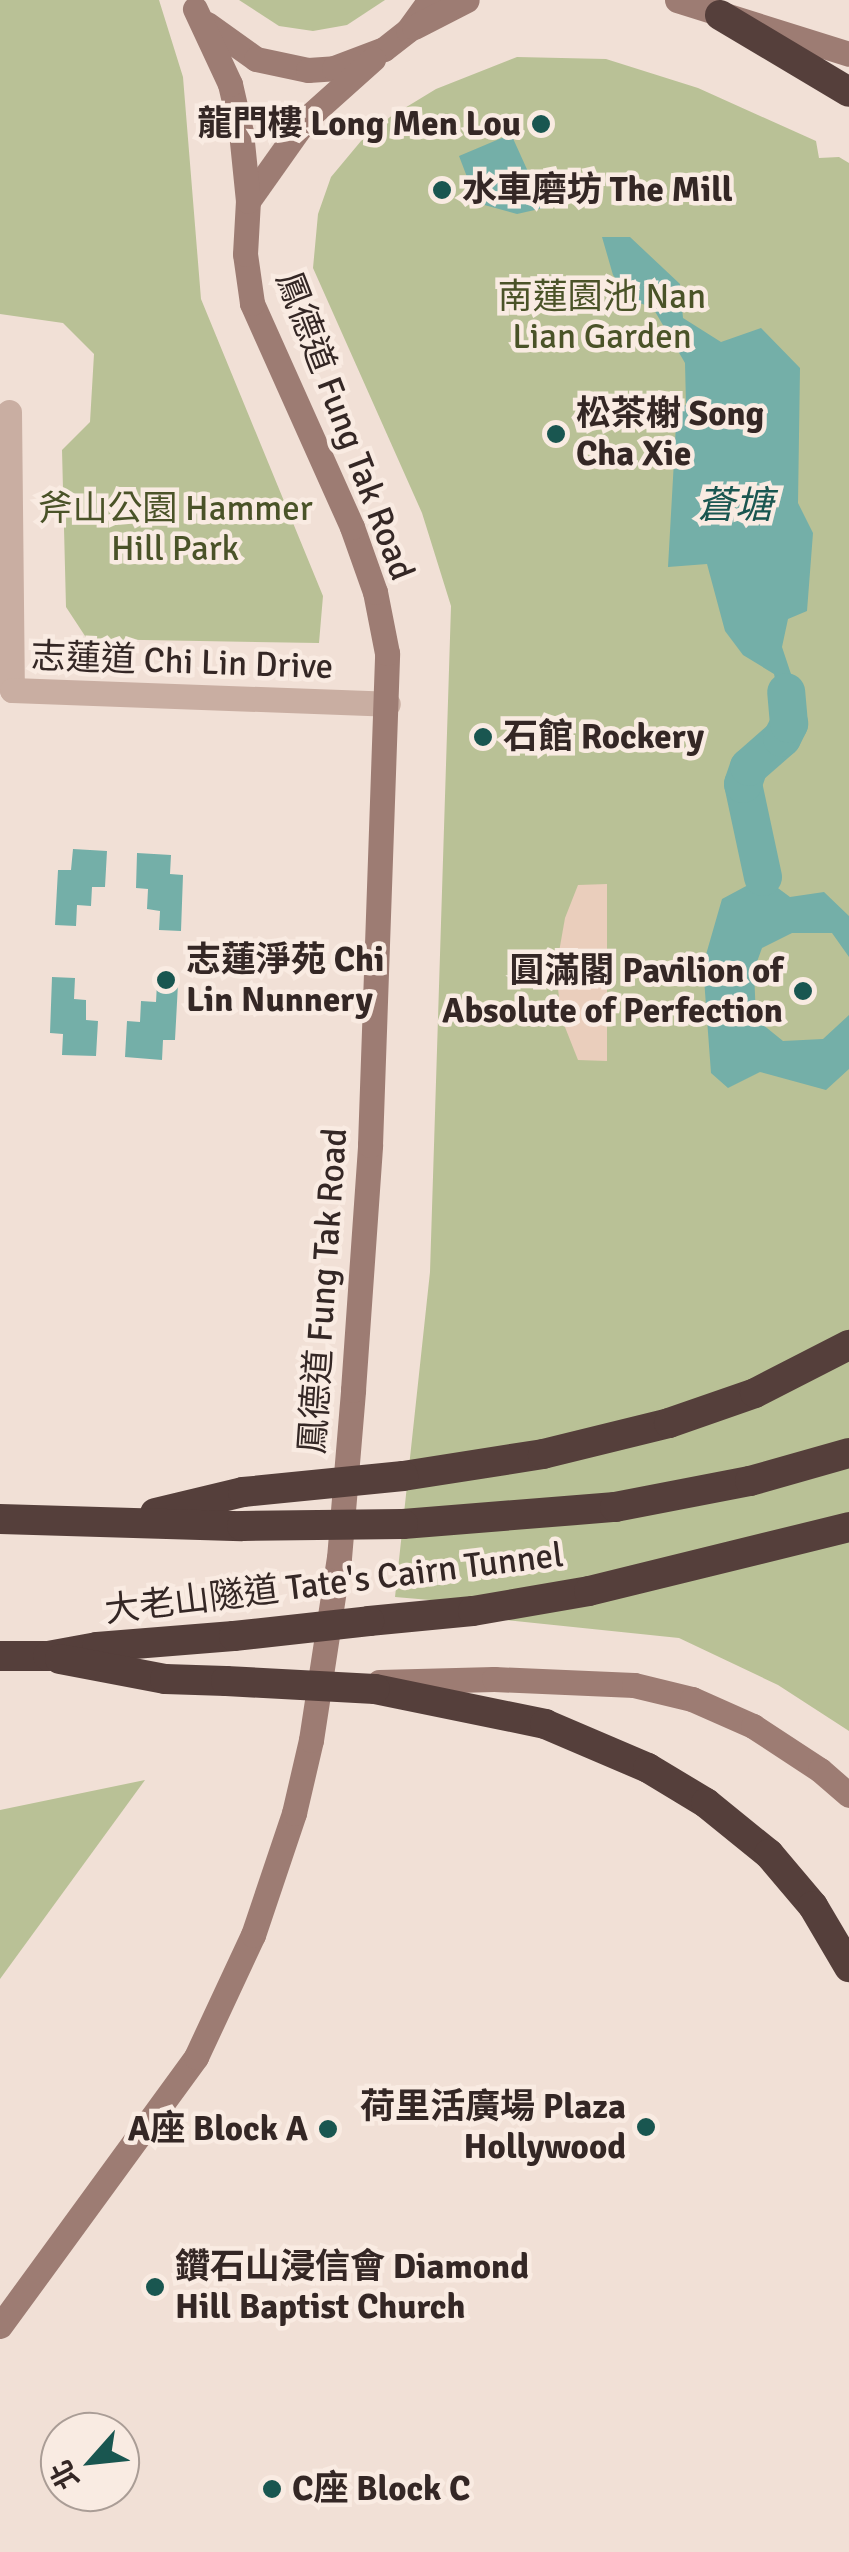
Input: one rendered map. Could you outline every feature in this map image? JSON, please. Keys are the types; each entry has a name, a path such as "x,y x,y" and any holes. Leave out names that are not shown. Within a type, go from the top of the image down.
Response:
{"highway":[{"path":"720,15 849,92"},
{"path":"114,1524 243,1492 403,1476 604,1440 754,1393 849,1346"},
{"name":"大老山隧道 Tate's Cairn Tunnel","path":"0,1519 242,1526 419,1524 548,1516 750,1481 849,1452"},
{"name":"大老山隧道 Tate's Cairn Tunnel","path":"0,1656 48,1656 98,1647 519,1604 636,1581 849,1527"},
{"path":"48,1656 165,1679 375,1689 454,1702 566,1730 617,1752 706,1803 756,1842 813,1906 849,1967"}],"main road":[{"path":"408,30 430,0"},
{"path":"248,201 306,119 408,30 467,0"},
{"path":"677,0 849,54"},
{"path":"192,5 233,46 282,66 334,68 384,49"},
{"name":"鳳德道 Fung Tak Road","path":"0,2326 196,2057 253,1935 294,1813 339,1558 363,1258 388,653 374,592 352,528 252,303 244,254 248,201 241,132 230,84 192,5"},
{"path":"320,1677 373,1683 494,1678 634,1685 692,1699 753,1726 820,1770 849,1795"}],"street":[{"name":"志蓮道 Chi Lin Drive","path":"9,412 12,690 388,704"}],"green space":[{"name":"斧山公園 Hammer Hill Park","path":"0,0 159,0 183,77 201,299 323,596 319,643 87,639 66,607 62,450 90,422 94,354 63,323 0,314"},
{"path":"239,0 385,0 347,25 313,31 279,26"},
{"name":"南蓮園池 Nan Lian Garden","path":"517,57 606,59 698,88 816,141 819,158 839,157 849,163 849,1731 778,1685 679,1638 429,1612 430,1600 395,1597 430,1272 451,606 422,513 313,268 318,214 331,177 361,141 390,117 436,89"},
{"path":"145,1780 0,1979 0,1810"}],"shaded area":[{"path":"607,884 607,1061 578,1060 561,1017 556,969 565,918 578,885"}],"water":[{"path":"511,134 530,176 593,187 588,198 517,214 477,203 459,156"},
{"name":"蒼塘","path":"602,237 630,237 680,284 683,318 721,342 761,328 800,368 798,503 813,533 807,611 788,619 782,647 797,692 778,692 774,674 743,655 725,631 707,564 668,567 677,407 686,405 685,363 653,308 632,300 613,275"},
{"path":"73,849 107,851 105,887 92,887 91,906 77,905 76,926 55,925 58,870 71,870"},
{"path":"137,853 171,855 170,874 183,875 181,931 159,930 160,911 147,909 148,889 136,888"},
{"path":"763,877 790,897 824,892 849,916 849,957 832,933 792,933 762,948 754,970 756,1019 783,1041 823,1039 849,1015 849,1069 826,1090 760,1072 728,1088 711,1073 703,965 722,899"},
{"path":"52,977 75,978 74,999 86,1000 86,1020 98,1021 96,1056 62,1055 63,1034 50,1033"},
{"path":"157,983 178,984 175,1040 163,1040 162,1060 125,1057 127,1021 140,1022 141,1001 156,1002"}],"waterway":[{"path":"763,877 743,784 749,767 782,738 789,724 786,692"}],"place":[{"name":"龍門樓 Long Men Lou","path":"541,124"},
{"name":"水車磨坊 The Mill","path":"442,190"},
{"name":"松茶榭 Song Cha Xie","path":"556,434"},
{"name":"石館 Rockery","path":"483,737"},
{"name":"志蓮淨苑 Chi Lin Nunnery","path":"166,980"},
{"name":"圓滿閣 Pavilion of Absolute of Perfection","path":"803,991"},
{"name":"荷里活廣場 Plaza Hollywood","path":"646,2127"},
{"name":"A座 Block A","path":"328,2129"},
{"name":"鑽石山浸信會 Diamond Hill Baptist Church","path":"155,2287"},
{"name":"C座 Block C","path":"272,2489"}]}
